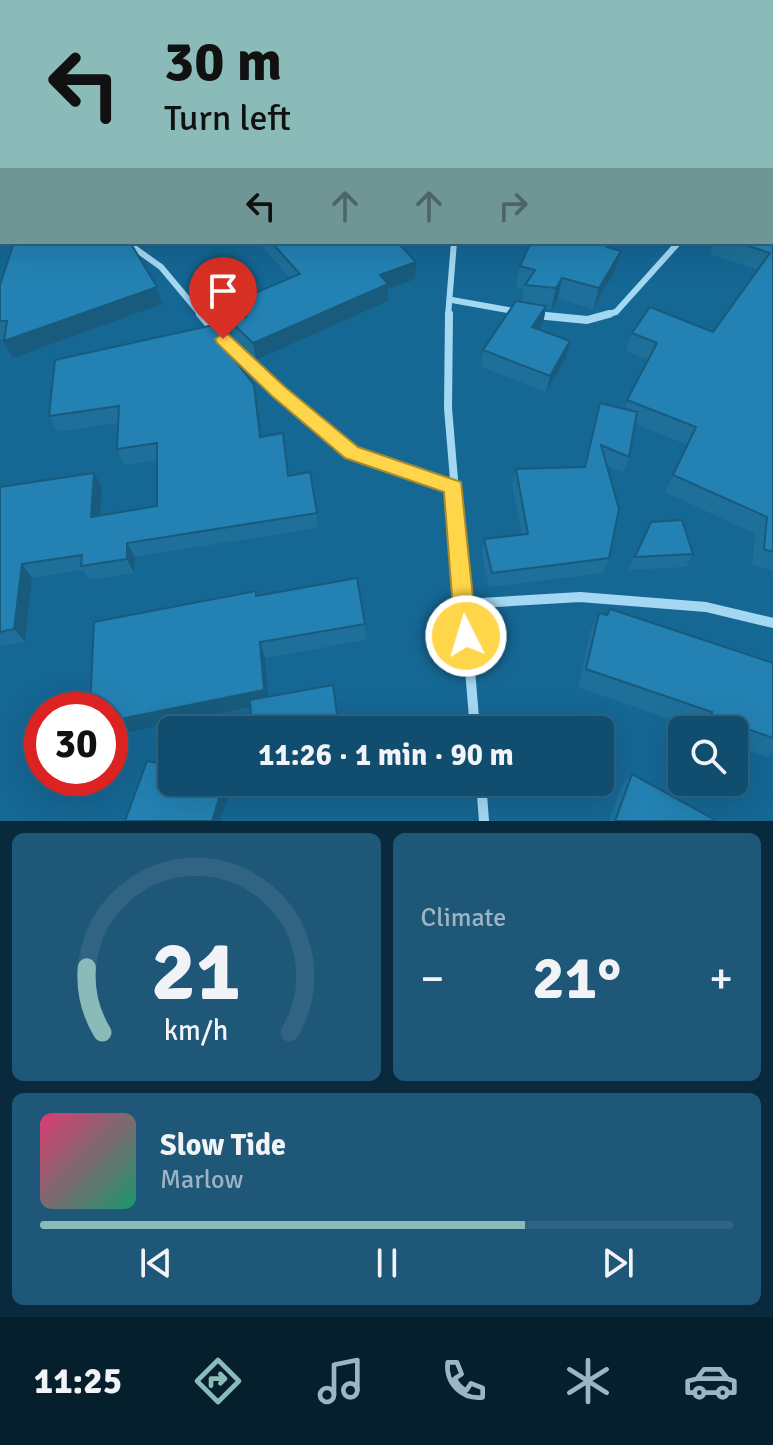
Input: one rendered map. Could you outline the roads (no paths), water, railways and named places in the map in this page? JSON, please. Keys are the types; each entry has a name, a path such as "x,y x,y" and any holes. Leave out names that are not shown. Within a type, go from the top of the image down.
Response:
{"street":[{"path":"129,244 161,267 205,322 278,391 351,452 454,487"},
{"path":"454,244 446,349 474,716"},
{"path":"452,300 558,319 587,320 616,312 677,244"},
{"path":"463,604 580,597 706,607 773,623"},
{"path":"482,796 484,821"}]}
